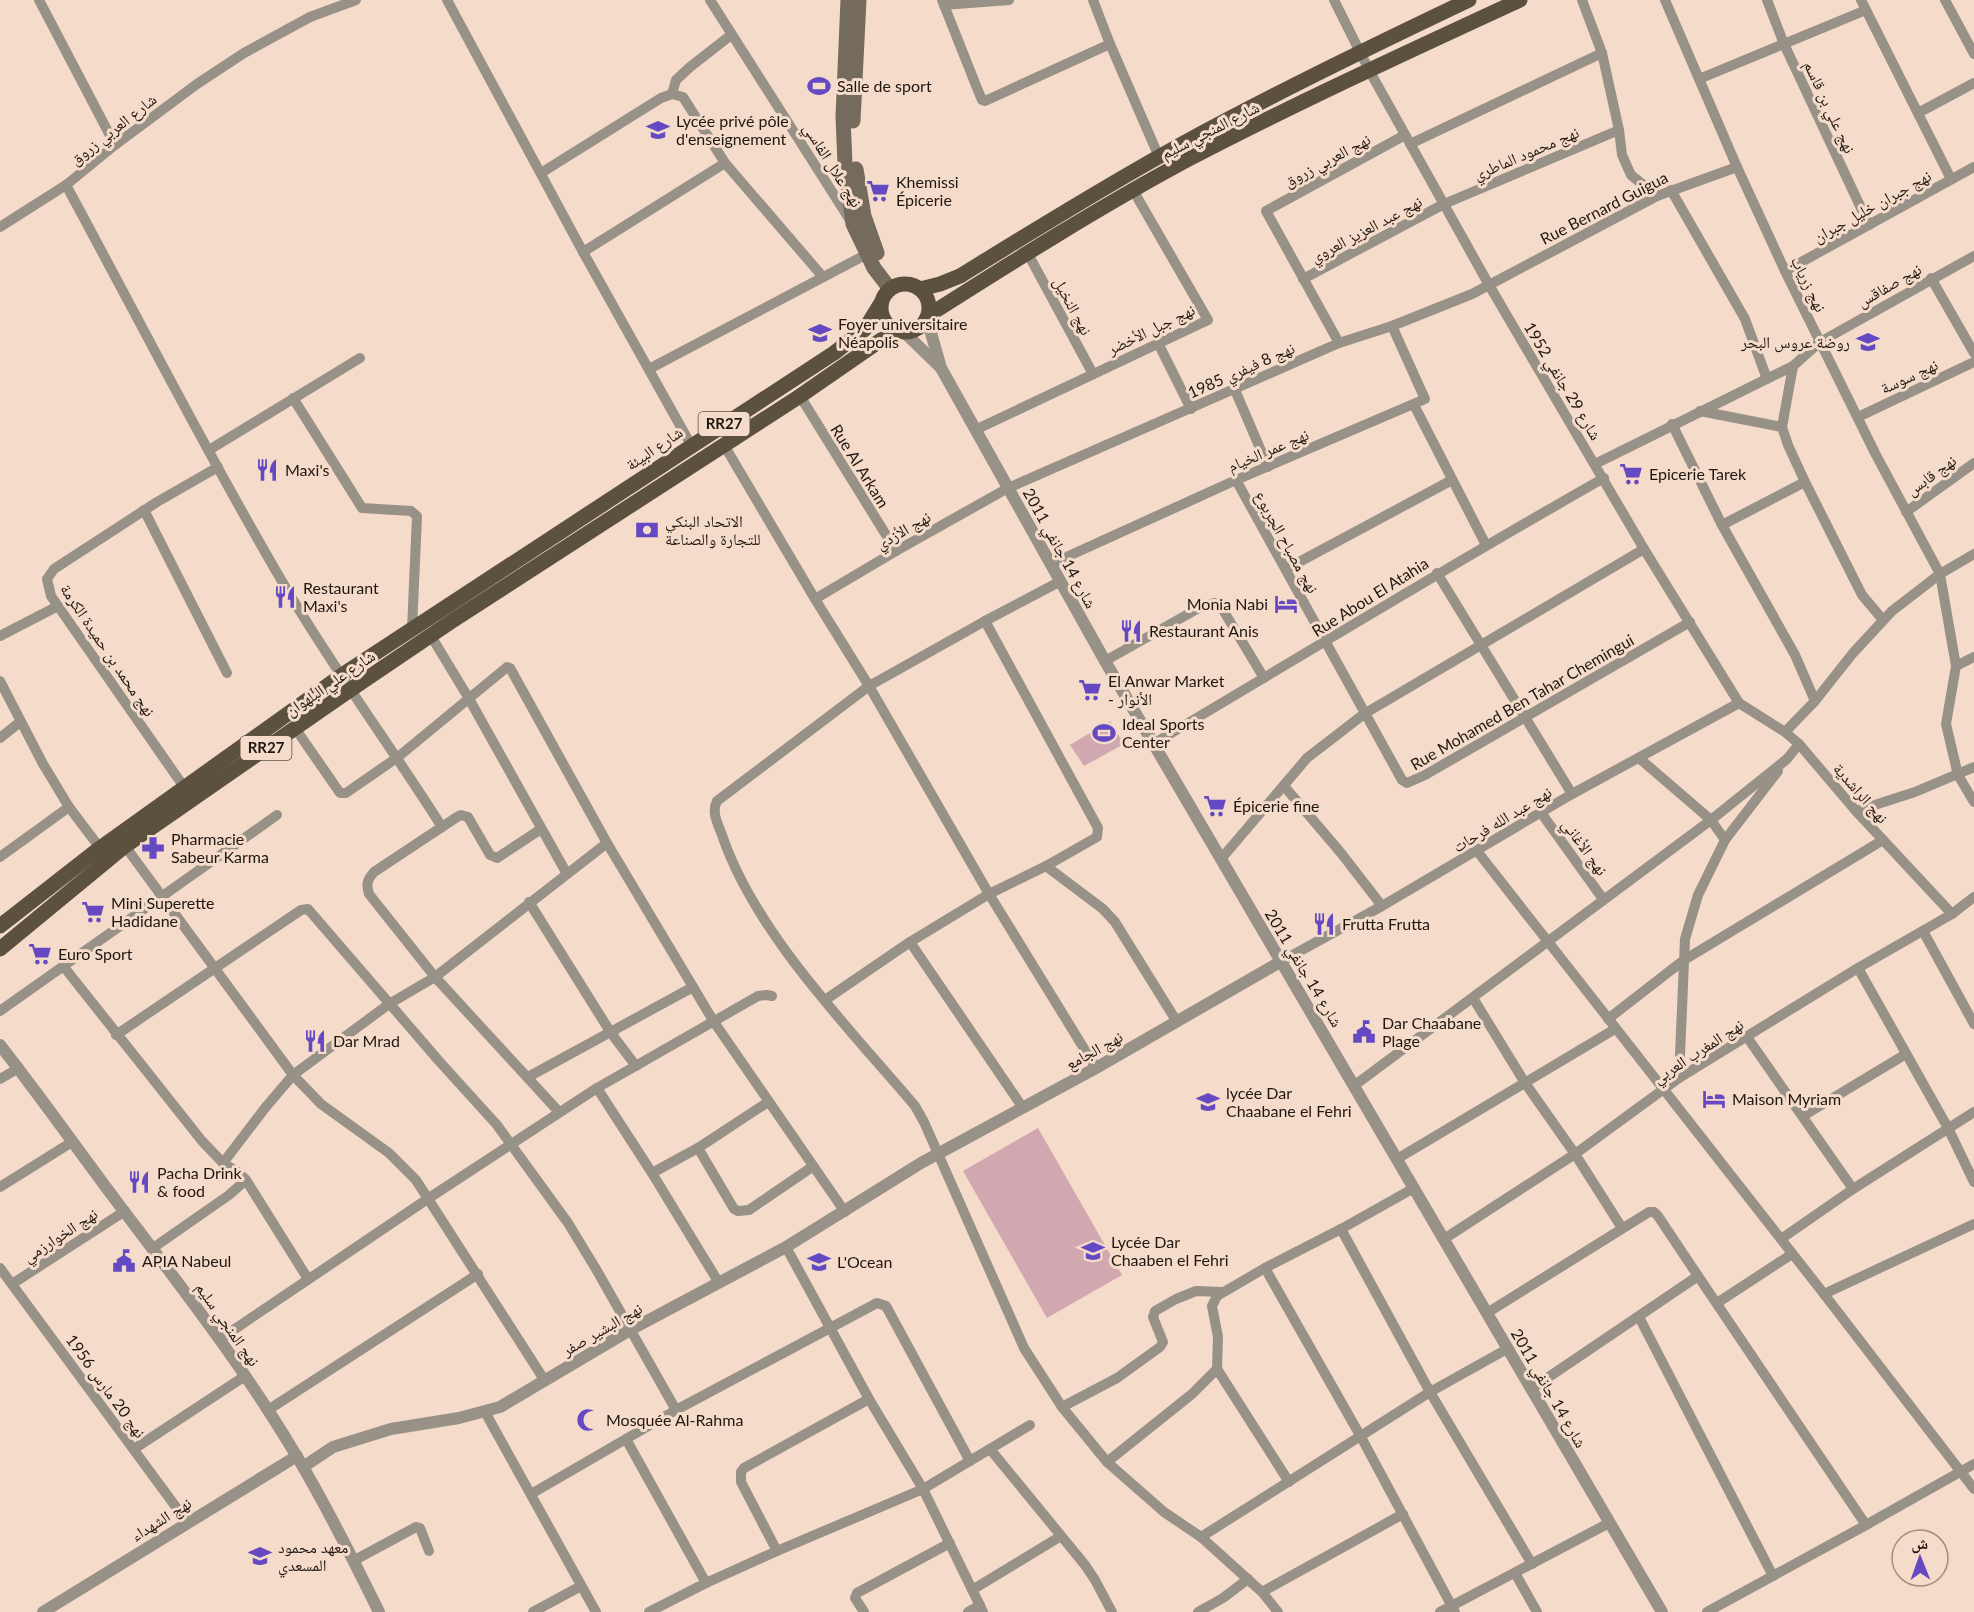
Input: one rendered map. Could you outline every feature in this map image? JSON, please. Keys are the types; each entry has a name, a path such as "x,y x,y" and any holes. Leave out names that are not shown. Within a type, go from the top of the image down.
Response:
{"main road":[{"path":"848,0 843,117 845,165 853,224 867,254 895,287"},
{"path":"860,0 853,121 856,176 872,243 895,287"},
{"name":"شارع المنجي سليم","path":"920,289 960,276 1078,203 1160,157 1360,52 1469,0"},
{"name":"شارع المنجي سليم","path":"928,317 1027,252 1188,160 1369,70 1520,0"},
{"path":"912,285 920,289 930,305 928,317 918,329 902,332 886,324 881,303 895,287 912,285"},
{"name":"شارع البيئة","path":"536,548 856,338 865,329 881,303"},
{"name":"RR27","path":"724,445 881,340 902,332"},
{"name":"شارع علي البلهوان","path":"0,949 124,846 350,690 724,445"},
{"name":"شارع علي البلهوان","path":"0,926 100,848 342,675 536,548"}],"street":[{"path":"39,0 115,145"},
{"name":"شارع العربي زروق","path":"0,227 66,185 197,84 244,53 310,17 356,0"},
{"path":"447,0 583,252 691,445"},
{"name":"نهج علال الفاسي","path":"710,0 853,224"},
{"path":"1009,0 943,3 982,100 985,101 1110,44"},
{"path":"1094,0 1110,44 1160,157"},
{"name":"شارع 29 جانفي 1952","path":"1334,0 1407,140 1489,285 1644,549 1739,703"},
{"path":"1582,0 1602,53 1619,130 1622,155 1631,174 1657,196"},
{"name":"نهج زرياب","path":"1665,0 1785,271 1857,417 1940,574 1956,666 1946,724 1958,775 1974,802"},
{"name":"نهج علي بن قاسم","path":"1767,0 1784,44 1869,225"},
{"path":"1945,0 1974,54"},
{"path":"1699,79 1784,44 1863,5 1951,179"},
{"path":"672,94 676,80 731,35"},
{"name":"نهج العربي زروق","path":"1303,279 1266,214 1267,210 1407,140 1602,53"},
{"path":"1918,113 1974,83"},
{"path":"541,173 661,98 672,94 683,97 725,163 823,277"},
{"name":"نهج محمود الماطري","path":"1444,204 1619,130"},
{"path":"583,252 725,163"},
{"name":"Rue Bernard Guigua","path":"1489,285 1657,196 1737,167"},
{"name":"نهج جبران خليل جبران","path":"1785,271 1974,167"},
{"path":"66,185 284,585 350,690 398,756 442,826"},
{"name":"نهج جبل الأخضر","path":"975,430 1208,320 1133,190"},
{"path":"1671,190 1745,319 1767,379"},
{"name":"نهج عبد العزيز العروي","path":"1303,279 1444,204"},
{"name":"نهج النخيل","path":"1027,252 1093,374"},
{"path":"649,369 867,254"},
{"name":"نهج صفاقس","path":"1595,464 1793,366 1820,342 1974,256"},
{"path":"1931,278 1974,353"},
{"path":"1303,279 1339,343"},
{"name":"نهج 8 فيفري 1985","path":"1008,488 1339,343 1392,326 1489,285"},
{"path":"928,317 941,368"},
{"path":"1392,326 1425,399 1414,405 1486,545"},
{"path":"902,332 941,368"},
{"path":"1158,343 1191,409"},
{"path":"209,450 360,358"},
{"name":"نهج سوسة","path":"1857,417 1974,362"},
{"path":"1793,366 1782,428 1788,446 1862,596 1883,620"},
{"name":"شارع 14 جانفي 2011","path":"941,368 1153,744 1662,1612"},
{"path":"1235,390 1268,467"},
{"name":"Rue Al Arkam","path":"800,396 896,551"},
{"path":"293,399 362,508 411,511 417,516 412,629"},
{"name":"نهج عمر الخيام","path":"1051,564 1236,480 1414,405"},
{"path":"1700,411 1782,428"},
{"path":"1672,424 1722,525 1795,655 1815,700"},
{"path":"724,445 814,599 869,686 989,894 1096,1068"},
{"name":"نهج قابس","path":"1906,512 1974,463"},
{"name":"نهج محمد بن حميدة الكرمة","path":"184,787 58,606 47,587 47,579 54,569 144,510 218,467"},
{"name":"Rue Abou El Atahia","path":"1153,744 1325,643 1437,573 1604,478"},
{"name":"نهج مصباح الجربوع","path":"1236,480 1364,714"},
{"path":"1286,569 1452,480"},
{"path":"1722,525 1805,482"},
{"name":"نهج الأزدي","path":"814,599 1008,488"},
{"path":"144,510 227,673"},
{"path":"1221,859 1307,758 1364,714 1644,549"},
{"path":"1785,732 1892,610 1940,574 1974,554"},
{"path":"1437,573 1572,794"},
{"path":"1061,581 869,686 717,801 714,812 732,864 764,918 796,965 915,1106 940,1153 1024,1348 1062,1407 1107,1462 1164,1512 1201,1537 1262,1592 1278,1612"},
{"path":"1105,661 1197,609 1214,603 1223,610 1264,678"},
{"path":"0,636 58,606"},
{"path":"825,1000 910,942 989,894 1046,866 1097,837 1098,828 985,621"},
{"name":"Rue Mohamed Ben Tahar Chemingui","path":"1364,714 1402,780 1407,783 1526,718 1690,622"},
{"path":"431,636 567,874"},
{"path":"1956,666 1974,657"},
{"path":"295,728 340,793 346,793 398,756 507,667 510,668 607,843 714,1022 845,1212"},
{"path":"0,681 20,722 69,807 100,848"},
{"name":"نهج الراشدية","path":"1739,703 1785,732 1799,744 1856,811 1952,914"},
{"name":"نهج عبد الله فرحات","path":"1280,962 1542,814 1572,794 1739,703"},
{"path":"0,738 20,722"},
{"path":"1679,1078 1685,939 1698,895 1725,840 1799,744"},
{"path":"1639,758 1711,820 1725,840"},
{"path":"1355,1085 1548,942 1603,898 1711,820 1787,759"},
{"path":"1856,811 1915,792 1974,767"},
{"path":"1284,786 1382,906"},
{"path":"0,857 69,807"},
{"name":"نهج الأغاني","path":"1542,814 1603,898"},
{"path":"0,1011 277,815"},
{"path":"541,829 497,858 490,855 468,817 457,817 374,872 366,886 369,894 435,977 560,1112"},
{"path":"1397,1159 1525,1083 1612,1024 1684,960 1883,840"},
{"path":"223,1163 293,1075 389,1004 435,977 607,843"},
{"path":"124,846 293,1075 321,1104 389,1153 416,1180 545,1381"},
{"path":"1477,851 1974,1489"},
{"path":"1046,866 1103,909 1115,922 1177,1022"},
{"name":"نهج المغرب العربي","path":"1444,1239 1575,1154 1679,1078 1858,968 1952,914 1974,897"},
{"path":"529,902 611,1032 636,1066"},
{"path":"116,1035 301,910 309,909 389,1004 482,1107 568,1223 676,1410"},
{"path":"1923,931 1974,1023"},
{"path":"910,942 1023,1108"},
{"name":"نهج الجامع","path":"902,1177 921,1163 1096,1068 1280,962"},
{"path":"64,967 202,1141 223,1163 246,1180 308,1279"},
{"path":"1858,968 1948,1128 1974,1182"},
{"path":"528,1077 693,987"},
{"path":"220,1339 597,1088 758,996 766,994 772,996"},
{"path":"1473,998 1525,1083 1575,1154 1622,1228"},
{"path":"1747,1037 1853,1189"},
{"name":"نهج المنجي سليم","path":"0,1045 220,1339 268,1410 300,1461 379,1612"},
{"path":"1803,1116 1906,1054"},
{"path":"0,1079 19,1068"},
{"path":"597,1088 719,1283"},
{"path":"652,1173 698,1148 768,1102"},
{"path":"1781,1239 1853,1189 1974,1112"},
{"path":"0,1187 72,1142"},
{"path":"698,1148 734,1209 738,1211 749,1210 812,1167"},
{"name":"نهج البشير صفر","path":"300,1461 333,1447 391,1429 485,1412 500,1407 630,1330 786,1247 902,1177"},
{"path":"153,1248 229,1195 246,1180"},
{"path":"1289,1482 1217,1369 1218,1337 1212,1306 1214,1300 1222,1292 1264,1268 1341,1229 1414,1188"},
{"name":"نهج الخوارزمي","path":"12,1284 124,1211"},
{"path":"1487,1313 1622,1228 1654,1212 1866,1526"},
{"path":"1824,1294 1974,1224"},
{"path":"1341,1229 1430,1392 1532,1564"},
{"path":"786,1247 869,1399 923,1489 982,1609 968,1612"},
{"path":"1717,1303 1792,1254"},
{"name":"نهج 20 مارس 1956","path":"0,1268 187,1522"},
{"path":"1264,1268 1361,1437 1454,1609"},
{"path":"268,1410 478,1274"},
{"path":"1531,1389 1698,1276"},
{"path":"1062,1407 1117,1378 1160,1347 1163,1342 1153,1317 1155,1311 1196,1291 1222,1292"},
{"path":"531,1494 676,1410 877,1303 886,1306 970,1461"},
{"path":"1639,1317 1773,1576"},
{"path":"1201,1537 1430,1392 1507,1349"},
{"path":"1107,1462 1192,1394 1217,1369"},
{"path":"134,1449 245,1376"},
{"path":"777,1551 741,1482 741,1472 744,1468 869,1399"},
{"path":"485,1412 596,1612"},
{"path":"649,1612 705,1583 923,1489 1030,1425"},
{"path":"626,1439 705,1583"},
{"path":"990,1449 1095,1580 1112,1612"},
{"name":"نهج الشهداء","path":"43,1612 187,1522 300,1461"},
{"path":"1707,1612 1866,1526 1974,1464"},
{"path":"1262,1592 1403,1514"},
{"path":"1440,1612 1454,1609 1515,1573 1609,1523"},
{"path":"353,1561 416,1527 420,1528 429,1551"},
{"path":"972,1590 1061,1536"},
{"path":"864,1612 855,1598 857,1593 950,1544"},
{"path":"1515,1573 1537,1612"},
{"path":"1198,1612 1248,1580"},
{"path":"533,1612 581,1586"}],"shaded area":[{"name":"Ideal Sports Center","path":"1110,721 1124,744 1084,766 1070,745"},
{"path":"1038,1128 1122,1275 1047,1318 963,1171"}],"place":[{"name":"Salle de sport","path":"819,86"},
{"name":"Lycée privé pôle d'enseignement","path":"658,130"},
{"name":"Khemissi Épicerie","path":"878,191"},
{"name":"Foyer universitaire Néapolis","path":"820,333"},
{"name":"روضة عروس البحر","path":"1868,342"},
{"name":"Maxi's","path":"267,470"},
{"name":"Epicerie Tarek","path":"1631,474"},
{"name":"الاتحاد البنكي للتجارة والصناعة","path":"647,530"},
{"name":"Restaurant Maxi's","path":"285,597"},
{"name":"Monia Nabi","path":"1286,604"},
{"name":"Restaurant Anis","path":"1131,631"},
{"name":"El Anwar Market - الأنوار","path":"1090,690"},
{"name":"Ideal Sports Center","path":"1104,733"},
{"name":"Épicerie fine","path":"1215,806"},
{"name":"Pharmacie Sabeur Karma","path":"153,848"},
{"name":"Mini Superette Hadidane","path":"93,912"},
{"name":"Frutta Frutta","path":"1324,924"},
{"name":"Euro Sport","path":"40,954"},
{"name":"Dar Chaabane Plage","path":"1364,1032"},
{"name":"Dar Mrad","path":"315,1041"},
{"name":"Maison Myriam","path":"1714,1099"},
{"name":"lycée Dar Chaabane el Fehri","path":"1208,1102"},
{"name":"Pacha Drink & food","path":"139,1182"},
{"name":"Lycée Dar Chaaben el Fehri","path":"1093,1251"},
{"name":"APIA Nabeul","path":"124,1261"},
{"name":"L'Ocean","path":"819,1262"},
{"name":"Mosquée Al-Rahma","path":"588,1420"},
{"name":"معهد محمود المسعدي","path":"260,1556"}]}
